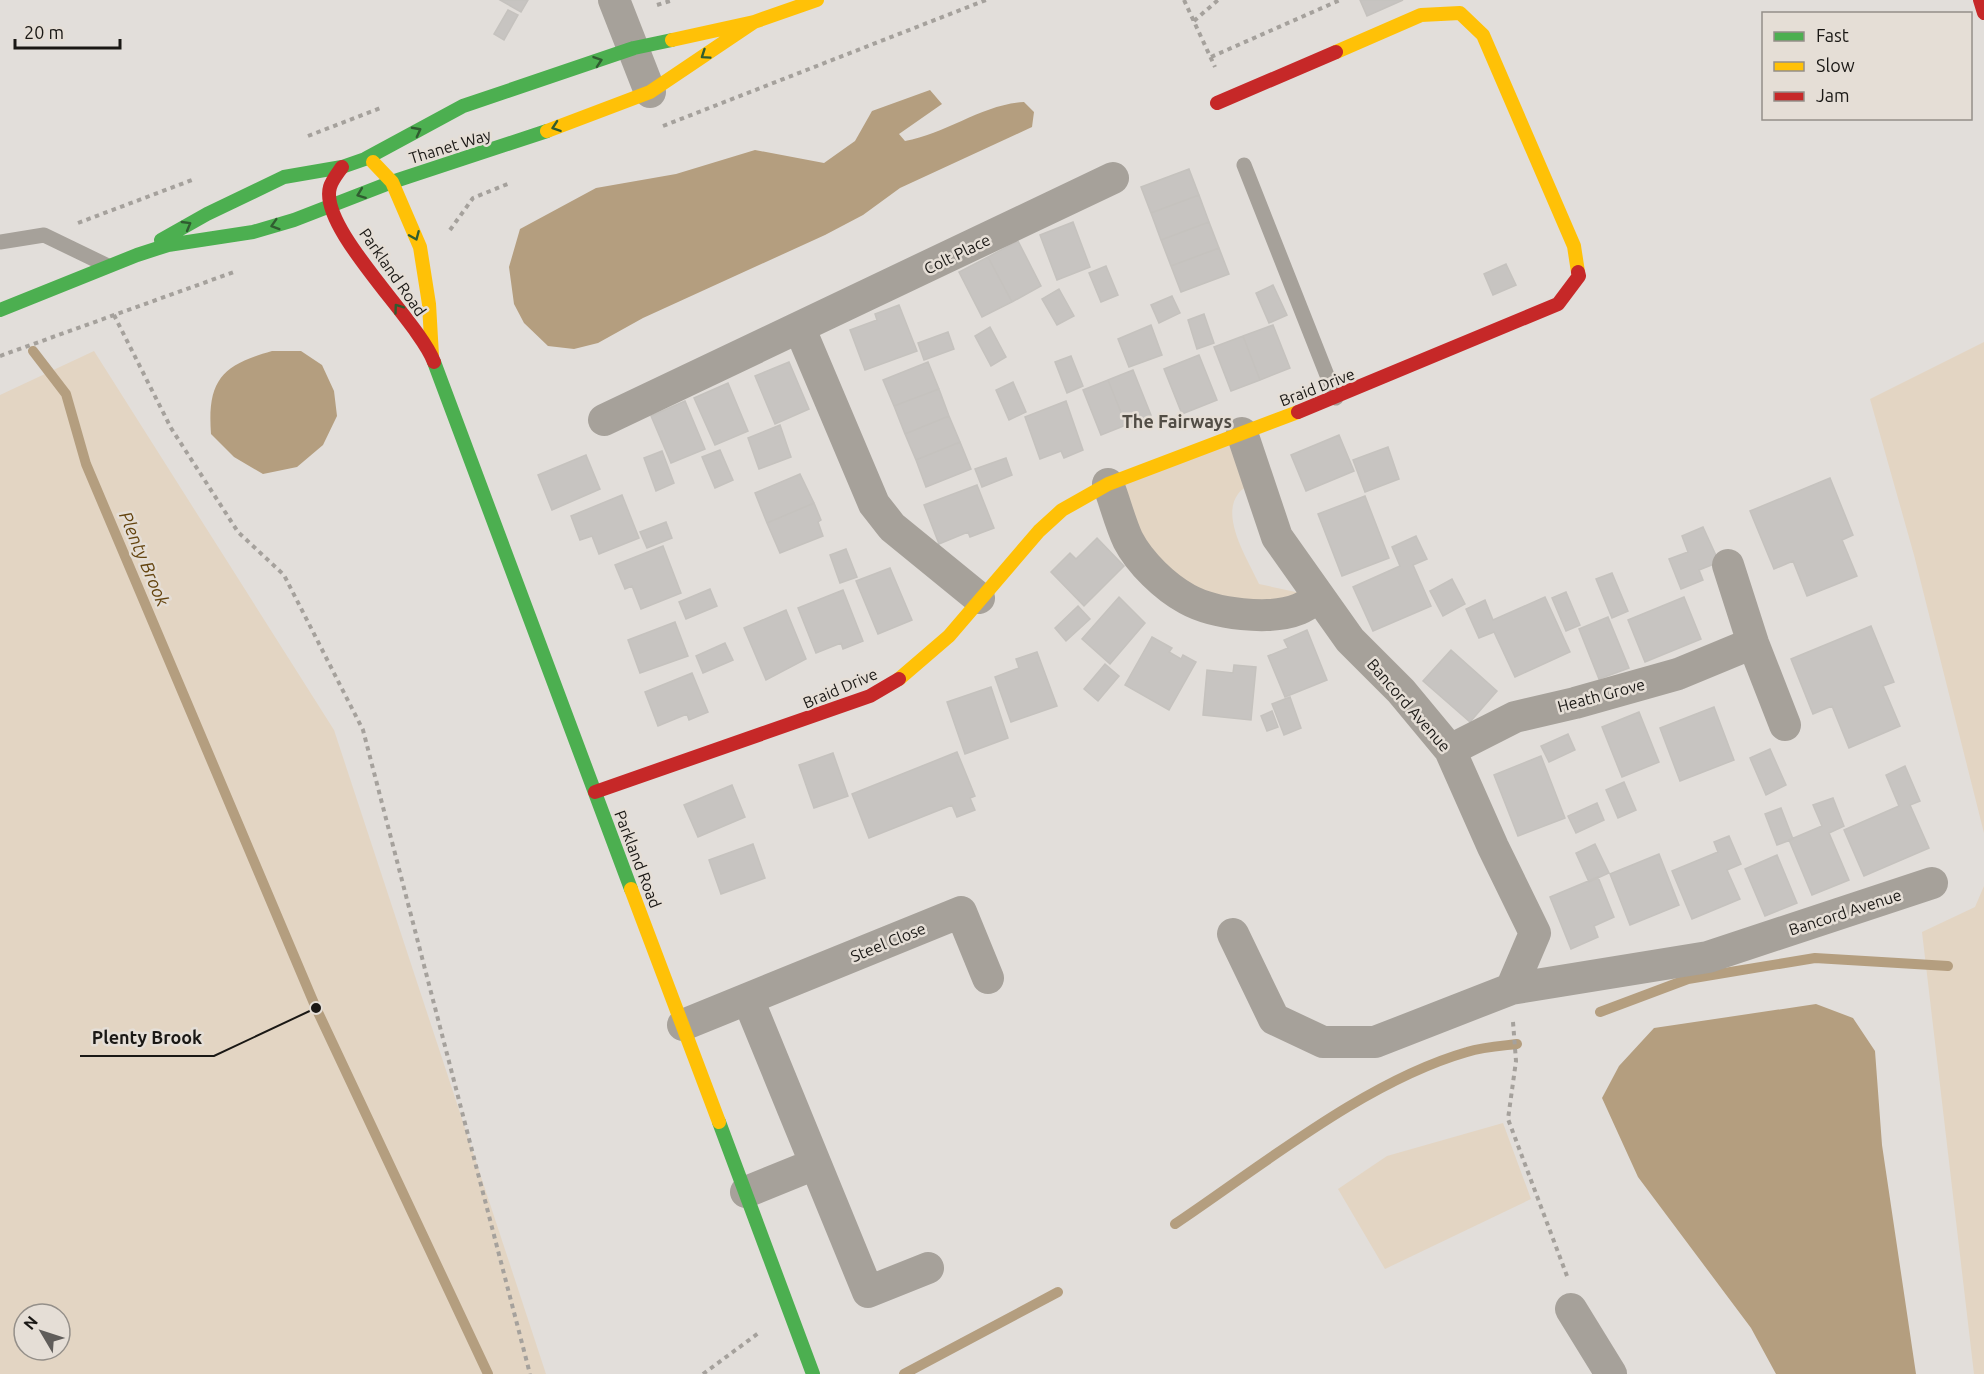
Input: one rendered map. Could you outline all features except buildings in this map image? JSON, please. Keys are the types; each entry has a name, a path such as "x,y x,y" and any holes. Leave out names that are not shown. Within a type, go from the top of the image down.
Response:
{"main road":[{"name":"Thanet Way","path":"137,255 207,214 284,177 342,167 365,159 463,106 634,48 754,22 817,0"},
{"path":"1980,0 1984,13"},
{"name":"Braid Drive","path":"595,792 870,696 902,678 949,636 979,598 1039,531 1062,510 1108,484 1336,398 1558,304 1579,276 1574,246 1483,35 1460,13 1421,15 1223,100"},
{"name":"Thanet Way","path":"0,310 137,255 168,245 253,232 392,182 518,142 650,92 754,22"},
{"path":"365,159 380,168 392,182"},
{"path":"330,205 330,187 342,167"},
{"name":"Parkland Road","path":"392,182 420,247 429,304 432,356"},
{"name":"Parkland Road","path":"330,205 351,245 432,356 813,1374"}],"street":[{"path":"618,9 650,92"},
{"name":"Colt Place","path":"604,420 800,329 1113,178"},
{"path":"800,329 874,504 892,526 979,598"},
{"name":"Bancord Avenue","path":"1242,433 1277,537 1350,640 1401,691 1450,750 1493,847 1535,933 1511,988"},
{"path":"1108,484 1128,540 1140,558 1156,575 1186,599 1205,607 1261,616 1298,609 1319,597"},
{"path":"1728,565 1753,643 1785,725"},
{"name":"Heath Grove","path":"1450,750 1515,717 1678,674 1753,643"},
{"name":"Bancord Avenue","path":"1233,934 1274,1019 1323,1042 1375,1042 1511,988 1708,957 1932,883"},
{"name":"Steel Close","path":"683,1025 961,912 988,978"},
{"path":"748,999 867,1292 928,1268"},
{"path":"746,1192 815,1164"},
{"path":"1571,1309 1611,1374"}],"lane":[{"path":"1244,165 1336,398"},
{"path":"0,242 44,235 108,266"}],"path":[{"path":"618,9 673,0"},
{"path":"1184,0 1210,57 1223,100"},
{"path":"1194,21 1218,0"},
{"path":"1210,57 1340,0"},
{"path":"298,140 386,106"},
{"path":"44,235 198,178"},
{"path":"114,315 171,428 238,532 284,575 363,730 530,1374"},
{"path":"1511,988 1516,1061 1508,1119 1573,1292 1571,1309"},
{"path":"703,1374 790,1310"}],"shaded area":[{"path":"930,90 942,104 899,134 905,141 935,132 994,108 1024,102 1034,112 1032,127 900,188 863,215 825,235 643,318 598,343 574,349 548,346 524,323 514,304 509,267 520,229 596,188 676,174 755,150 824,163 855,141 872,111"},
{"path":"1984,342 1984,833 1914,555 1870,399"},
{"path":"94,351 334,730 546,1374 0,1374 0,395"},
{"path":"272,351 301,351 322,365 334,391 337,416 323,445 297,467 263,474 234,457 211,434 210,416 215,388 221,378 241,362"},
{"path":"1242,433 1258,481 1247,486 1238,494 1233,504 1234,527 1259,584 1319,597 1298,609 1186,599 1108,484"},
{"path":"1984,886 1984,1374 1974,1374 1922,932 1975,907"},
{"path":"1816,1004 1853,1018 1875,1051 1882,1145 1916,1374 1776,1374 1751,1328 1638,1177 1602,1098 1619,1066 1654,1028"},
{"path":"1503,1123 1531,1199 1385,1269 1338,1189 1387,1156"}],"waterway":[{"name":"Plenty Brook","path":"33,351 66,394 86,464 316,1008 488,1374"},
{"path":"1600,1012 1688,979 1815,958 1948,966"},
{"path":"1175,1224 1279,1151 1391,1083 1429,1065 1467,1052 1517,1044"},
{"path":"904,1374 1058,1292"}],"traffic: fast":[{"path":"161,240 207,214 284,177 342,167 365,159 463,106 634,48 672,40"},
{"path":"0,310 137,255 168,245 253,232 294,220 392,182 547,131"},
{"path":"434,362 631,889"},
{"path":"719,1122 813,1374"}],"traffic: slow":[{"path":"672,40 754,22 817,0"},
{"path":"1336,52 1421,15 1460,13 1483,35 1574,246 1578,272"},
{"path":"547,131 650,92 754,22"},
{"path":"373,162 392,182 420,247 429,304 432,356"},
{"path":"899,679 949,636 1039,531 1062,510 1108,484 1298,412"},
{"path":"631,889 719,1122"}],"traffic: jam":[{"path":"1980,0 1984,13"},
{"path":"1217,103 1336,52"},
{"path":"342,167 330,187 330,205 339,226 354,250 425,344 434,362"},
{"path":"1298,412 1558,304 1579,276 1578,272"},
{"path":"595,792 870,696 899,679"}],"place":[{"name":"Plenty Brook","path":"316,1008"}],"district":[{"name":"The Fairways","path":"1177,422"}]}
